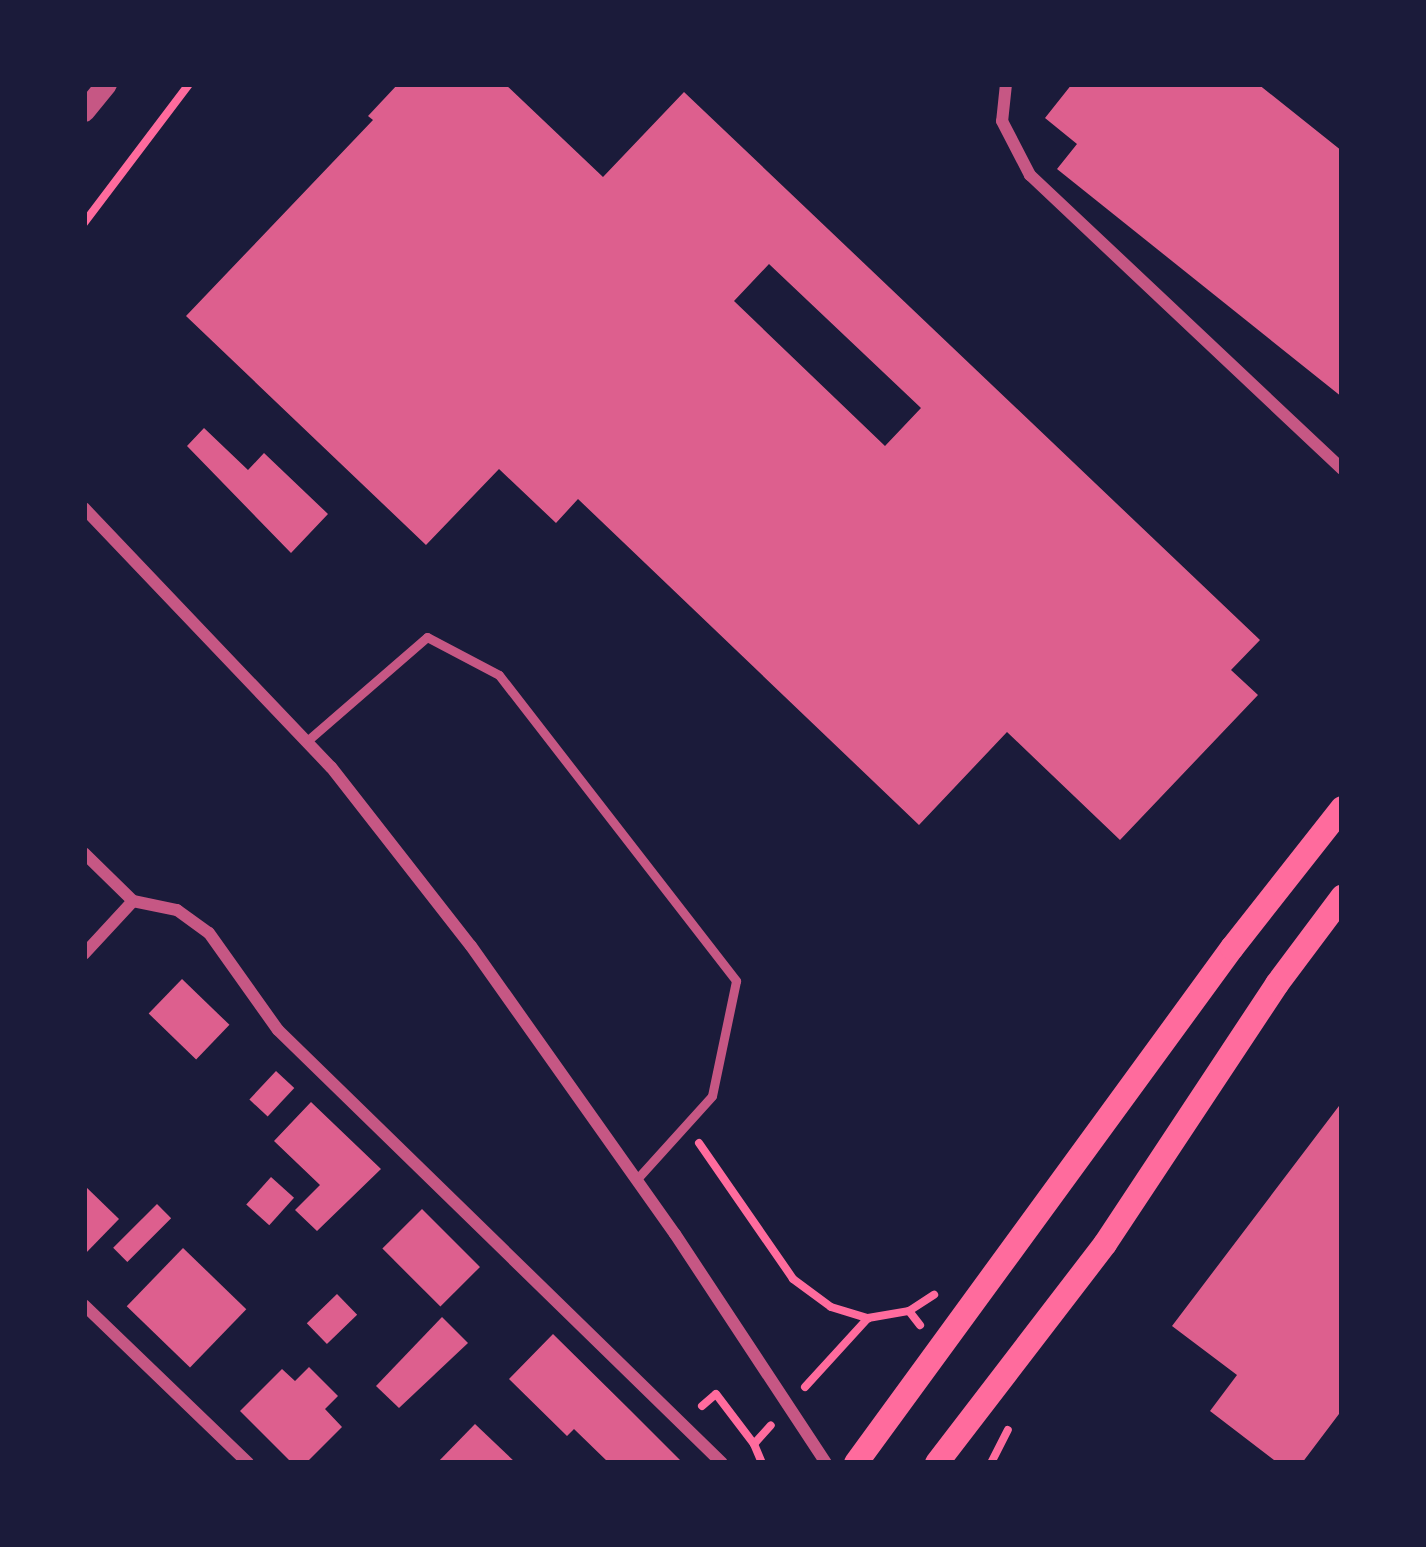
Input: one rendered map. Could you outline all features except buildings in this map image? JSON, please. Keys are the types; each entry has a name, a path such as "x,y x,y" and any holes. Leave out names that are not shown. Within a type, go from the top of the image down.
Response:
{"main road":[{"path":"856,1463 1232,948 1342,808"},
{"path":"937,1463 1105,1244 1276,984 1342,897"}],"street":[{"path":"84,111 106,84"},
{"path":"1006,84 1002,121 1030,175 1342,469"},
{"path":"84,508 307,741 471,946 826,1463"},
{"path":"84,854 133,902 177,910 209,933 278,1030 722,1463"},
{"path":"84,954 133,902"},
{"path":"84,1305 248,1463"}],"lane":[{"path":"307,741 427,637 499,675 736,981 712,1096 636,1180"}],"path":[{"path":"84,223 189,84"},
{"path":"688,1127 793,1279 831,1306 868,1318"},
{"path":"706,1402 716,1394 754,1444"},
{"path":"991,1463 1006,1434"}]}
